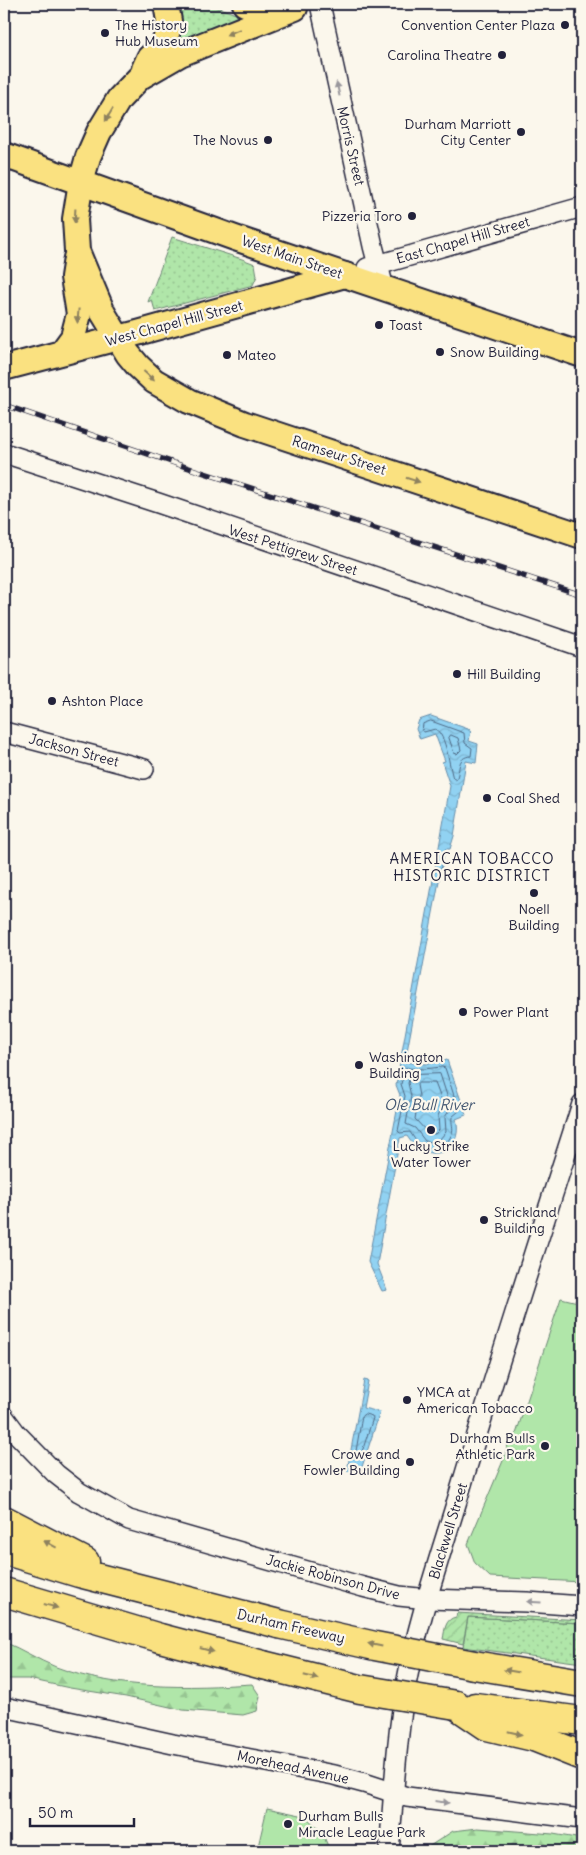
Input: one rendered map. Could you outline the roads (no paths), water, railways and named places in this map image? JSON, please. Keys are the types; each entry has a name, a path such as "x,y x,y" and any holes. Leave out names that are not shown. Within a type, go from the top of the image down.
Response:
{"highway":[{"path":"4,1520 83,1561 175,1598"},
{"name":"Durham Freeway","path":"4,1550 78,1573 279,1624 375,1646 582,1683"},
{"path":"4,1592 160,1638 360,1689 456,1705 582,1721"},
{"path":"548,1678 582,1672"},
{"path":"456,1705 487,1726 534,1737 582,1756"}],"main road":[{"path":"62,352 73,337 79,314 73,277 77,251 75,219 81,182 88,157 99,132 119,99 140,77 150,58 164,44 169,21 166,4"},
{"path":"244,4 270,8 301,6"},
{"path":"140,77 188,50 301,6"},
{"name":"West Main Street","path":"4,155 345,275 582,355"},
{"name":"Ramseur Street","path":"77,251 103,314 128,354 160,385 189,401 244,424 582,536"},
{"name":"West Chapel Hill Street","path":"4,368 345,275"}],"street":[{"name":"Morris Street","path":"320,4 384,288"},
{"name":"East Chapel Hill Street","path":"345,275 582,206"},
{"name":"West Pettigrew Street","path":"4,453 158,503 582,647"},
{"name":"Jackson Street","path":"4,732 144,769"},
{"name":"Blackwell Street","path":"389,1851 397,1750 406,1684 418,1632 491,1385 582,1104"},
{"name":"Jackie Robinson Drive","path":"4,1417 33,1452 56,1474 79,1492 129,1520 399,1596 582,1606"},
{"name":"Morehead Avenue","path":"4,1707 174,1744 334,1775 394,1793 438,1802 582,1819"}],"water":[{"name":"Ole Bull River","path":"431,716 471,730 469,741 478,744 476,763 466,761 454,836 450,849 445,849 405,1062 424,1064 447,1060 466,1115 456,1119 457,1131 455,1140 442,1152 424,1151 415,1146 407,1136 400,1138 377,1264 387,1290 382,1291 368,1262 400,1095 396,1085 450,786 442,762 445,761 435,734 420,739 416,729 419,720"},
{"path":"364,1380 368,1381 363,1408 380,1412 360,1473 347,1471"}],"railway":[{"path":"4,405 186,467 582,595"}],"place":[{"name":"Convention Center Plaza","path":"565,25"},
{"name":"The History Hub Museum","path":"105,33"},
{"name":"Carolina Theatre","path":"502,55"},
{"name":"Durham Marriott City Center","path":"521,132"},
{"name":"The Novus","path":"268,140"},
{"name":"Pizzeria Toro","path":"412,216"},
{"name":"Toast","path":"379,325"},
{"name":"Snow Building","path":"440,352"},
{"name":"Mateo","path":"227,355"},
{"name":"Hill Building","path":"457,674"},
{"name":"Ashton Place","path":"52,701"},
{"name":"Coal Shed","path":"487,798"},
{"name":"Noell Building","path":"534,893"},
{"name":"Power Plant","path":"463,1012"},
{"name":"Washington Building","path":"359,1065"},
{"name":"Lucky Strike Water Tower","path":"431,1130"},
{"name":"Strickland Building","path":"484,1220"},
{"name":"YMCA at American Tobacco","path":"407,1400"},
{"name":"Durham Bulls Athletic Park","path":"545,1446"},
{"name":"Crowe and Fowler Building","path":"410,1462"},
{"name":"Durham Bulls Miracle League Park","path":"288,1824"}],"district":[{"name":"AMERICAN TOBACCO HISTORIC DISTRICT","path":"472,866"}]}
